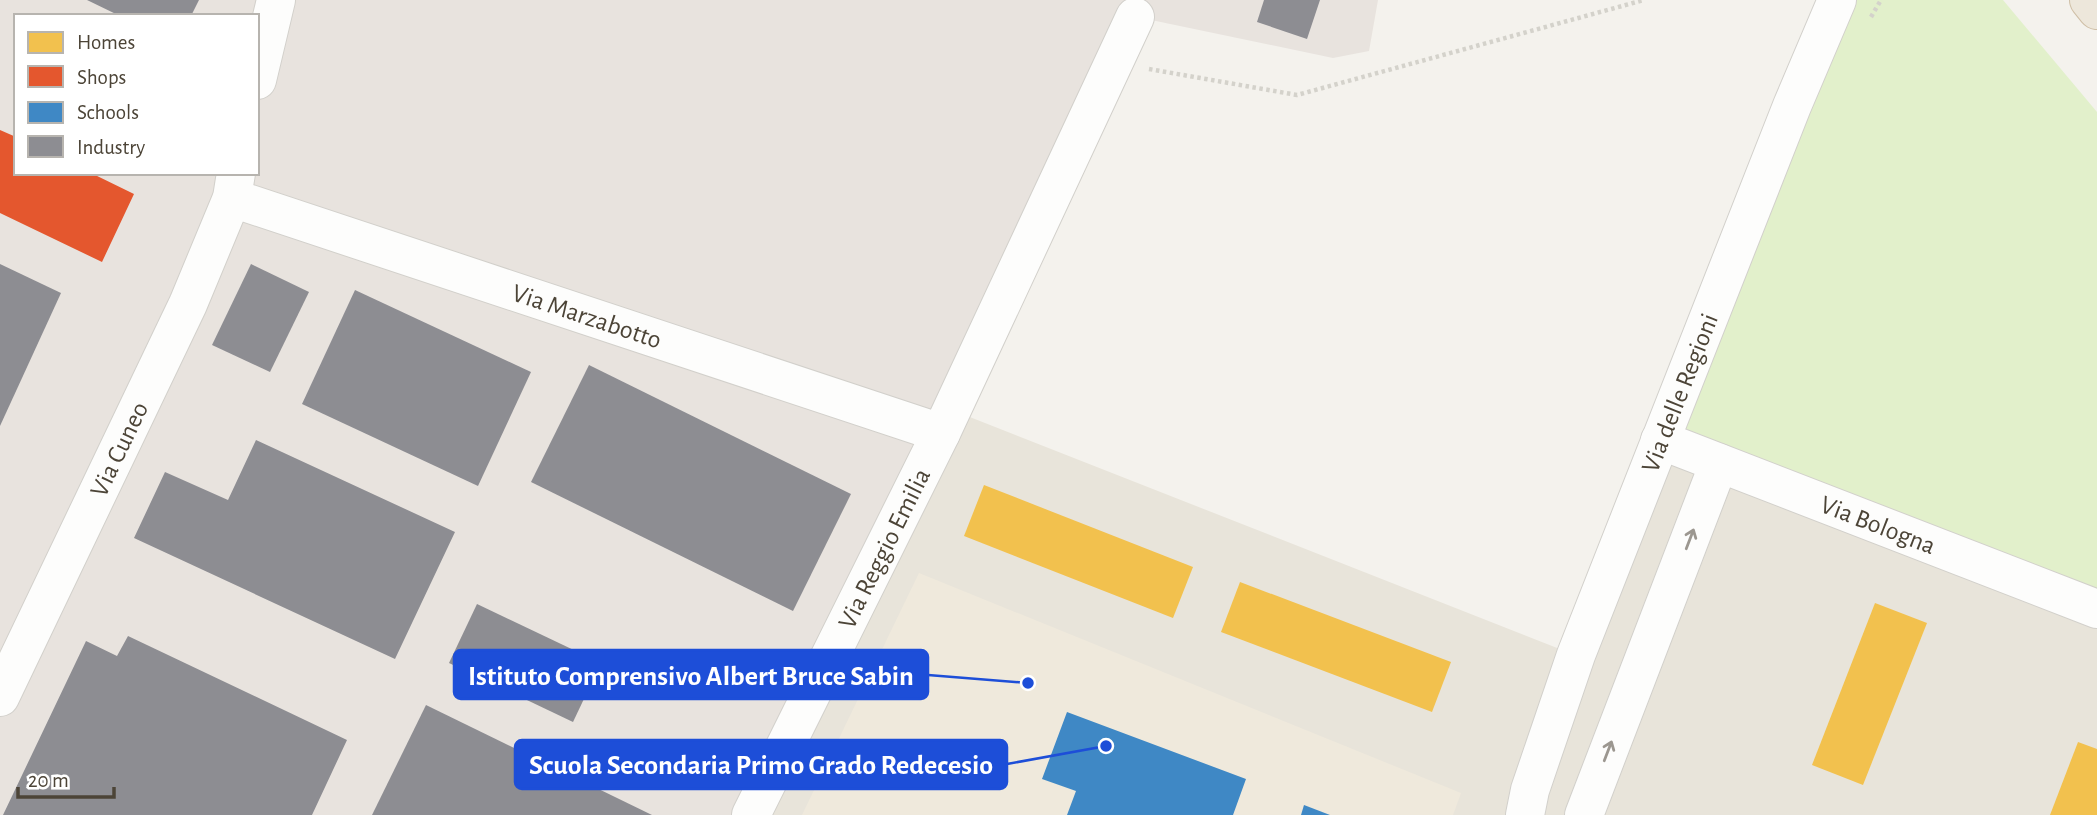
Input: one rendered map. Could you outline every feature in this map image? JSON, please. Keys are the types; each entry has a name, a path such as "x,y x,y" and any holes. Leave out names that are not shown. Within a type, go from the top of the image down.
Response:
{"highway":[{"path":"2089,0 2097,10"}],"street":[{"path":"259,72 276,0"},
{"name":"Via delle Regioni","path":"1524,807 1576,655 1792,106 1837,0"},
{"name":"Via Reggio Emilia","path":"751,815 941,433 1135,17"},
{"name":"Via Marzabotto","path":"234,186 941,433"},
{"name":"Via Cuneo","path":"0,697 188,304 234,186"},
{"name":"Via Bologna","path":"1660,440 2097,609"},
{"path":"1584,815 1718,463"}],"path":[{"path":"1115,59 1140,68 1297,95 1644,0"}],"shaded area":[{"path":"0,0 1378,0 1369,51 1333,58 1132,16 748,815 0,815"},
{"path":"952,410 1575,655 1660,440 2097,609 2097,815 751,815"},
{"path":"919,573 1461,793 1453,815 802,815"}],"green space":[{"path":"1835,0 2003,0 2097,112 2097,609 1660,440"}],"building: Homes":[{"path":"984,485 1193,567 1173,618 964,536"},
{"path":"1240,582 1451,662 1432,712 1221,632"},
{"path":"1875,603 1927,623 1863,785 1812,765"},
{"path":"2078,742 2097,749 2097,815 2050,815"}],"building: Shops":[{"path":"0,130 14,136 14,175 95,175 134,194 102,262 0,213"}],"building: Schools":[{"path":"1067,712 1246,779 1233,815 1067,815 1076,791 1042,779"},
{"path":"1304,805 1330,815 1301,815"}],"building: Industry":[{"path":"87,0 199,0 192,14 116,14"},
{"path":"1264,0 1320,0 1307,39 1257,22"},
{"path":"0,264 61,293 0,426"},
{"path":"251,264 309,292 270,372 212,345"},
{"path":"355,290 531,372 478,486 302,404"},
{"path":"589,365 851,494 793,611 531,482"},
{"path":"256,440 455,532 395,659 134,538 165,472 228,500"},
{"path":"477,604 601,663 573,722 449,663"},
{"path":"128,636 347,740 312,815 3,815 86,641 117,656"},
{"path":"426,705 652,815 372,815"}],"place":[{"name":"Istituto Comprensivo Albert Bruce Sabin","path":"1028,683"},
{"name":"Scuola Secondaria Primo Grado Redecesio","path":"1106,746"}]}
